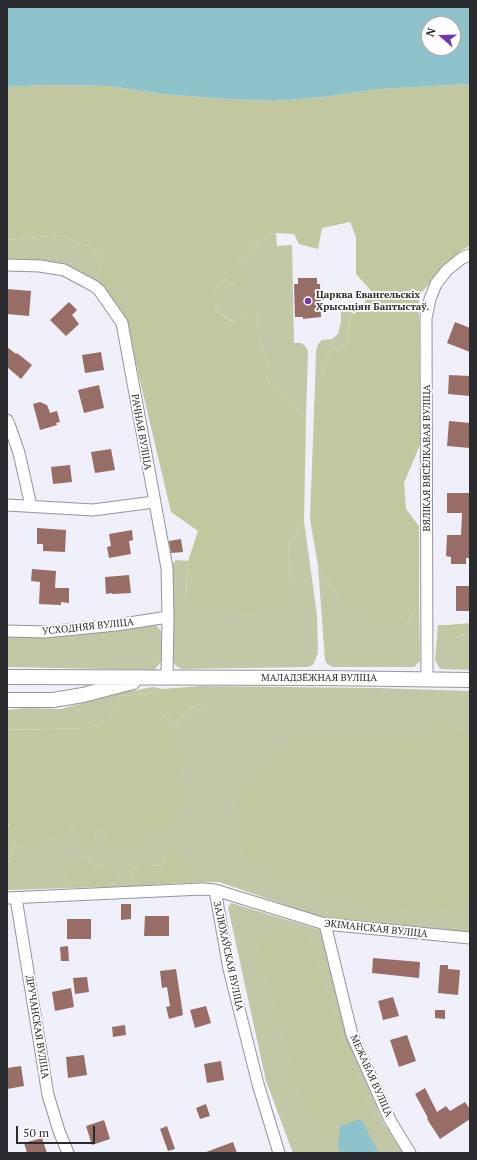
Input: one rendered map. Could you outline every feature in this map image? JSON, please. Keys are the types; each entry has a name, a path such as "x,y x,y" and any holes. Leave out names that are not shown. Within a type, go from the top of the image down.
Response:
{"main road":[{"name":"МАЛАДЗЁЖНАЯ ВУЛІЦА","path":"7,677 470,680"},
{"name":"МАЛАДЗЁЖНАЯ ВУЛІЦА","path":"7,700 53,700 83,696 144,680 167,678"}],"street":[{"name":"ВЯЛІКАЯ ВЯСЁЛКАВАЯ ВУЛІЦА","path":"427,679 426,318 430,300 436,284 447,270 462,258 470,255"},
{"name":"РАЧНАЯ ВУЛІЦА","path":"7,265 40,266 64,270 70,273 94,286 122,323 167,568 167,678"},
{"path":"7,420 19,453 31,506"},
{"path":"7,505 92,510 154,502"},
{"name":"УСХОДНЯЯ ВУЛІЦА","path":"7,631 40,633 116,625 168,617"},
{"name":"ЗАЛЮХАЎСКАЯ ВУЛІЦА","path":"11,898 202,889 215,890 229,969 258,1084 279,1153"},
{"name":"ЭКІМАНСКАЯ ВУЛІЦА","path":"215,890 325,924 470,938"},
{"name":"ДРУЧАНСКАЯ ВУЛІЦА","path":"11,898 48,1095 59,1132 68,1153"},
{"name":"МЕЖАВАЯ ВУЛІЦА","path":"325,924 352,1035 390,1120 410,1153"}],"green space":[{"path":"470,84 470,245 457,254 419,295 420,445 404,483 406,509 419,526 419,604 406,623 379,624 336,593 327,576 318,566 310,519 315,385 323,373 329,352 348,345 350,318 373,293 356,274 356,237 350,222 322,228 318,249 299,244 294,234 276,233 255,242 249,254 237,265 244,271 248,283 246,289 239,289 225,279 214,290 214,309 234,323 240,321 247,308 257,312 260,341 268,368 265,378 306,418 304,521 288,542 291,582 276,606 256,613 204,608 186,595 188,561 198,531 171,512 125,317 98,284 102,252 60,235 7,240 7,87 44,85 110,86 162,94 275,101 323,97 380,89"},
{"path":"276,233 277,246 292,245 294,343 301,343 308,351 306,418 265,378 268,368 260,341 257,312 244,312 240,322 235,323 214,309 214,290 225,279 239,289 237,265 249,254 255,242"},
{"path":"60,235 102,252 98,284 7,260 7,240"},
{"path":"353,306 357,310 350,318 348,345 329,352 323,373 315,385 316,351 318,344 322,340 332,339 338,334 341,321 341,307"},
{"path":"304,521 317,615 318,653 314,663 311,666 306,667 181,669 175,665 172,658 174,618 171,565 176,560 188,561 186,595 291,582 288,542"},
{"path":"318,566 327,576 336,593 406,623 419,604 420,661 414,667 333,667 327,664 325,660"},
{"path":"470,623 470,634 466,633 456,638 448,638 448,625"},
{"path":"155,624 161,631 161,662 154,670 7,667 7,636 41,638 116,631"},
{"path":"438,625 448,625 448,638 456,638 467,633 470,634 470,670 440,669 435,660"},
{"path":"202,686 375,688 470,691 470,933 326,919 219,882 184,883 184,857 167,851 164,865 140,865 132,871 130,882 136,886 109,887 114,881 112,869 107,871 95,867 87,859 66,879 71,888 7,890 7,857 11,856 13,843 68,830 94,837 99,826 106,828 149,825 173,784 167,745 158,724 162,716 177,722 189,708 202,704"},
{"path":"202,686 202,704 189,708 177,722 162,716 159,724 173,734 168,745 186,754 185,762 177,764 182,776 173,784 187,797 167,826 149,825 150,832 134,842 107,841 106,828 99,827 94,837 85,840 75,832 68,830 65,840 47,835 35,848 13,843 11,856 7,857 7,828 9,825 7,823 7,730 90,728 108,720 118,704 120,696 146,694 163,689"},
{"path":"153,687 163,689 146,694 120,696 118,704 108,720 90,728 7,730 7,710 25,708 61,709 118,693"},
{"path":"436,729 470,734 470,908 461,906 423,911 355,901 300,871 267,871 243,853 236,798 262,775 297,772 279,759 279,746 402,743"},
{"path":"167,850 184,857 184,883 136,886 130,882 132,871 144,860 149,866 164,865"},
{"path":"74,858 87,859 95,867 107,870 112,869 115,874 114,881 109,887 71,888 66,879 66,867"},
{"path":"231,903 321,930 347,1037 383,1122 403,1153 293,1153 266,1081 228,907"},
{"path":"308,936 349,1059 378,1134 328,1130 306,1109 256,937"}],"water":[{"path":"7,7 470,7 470,84 380,89 323,97 275,101 162,94 110,86 44,85 7,87"},
{"path":"361,1119 379,1153 342,1153 338,1148 340,1126"}],"building":[{"name":"Царква Евангельскіх Хрысьціян Баптыстаў.","path":"298,278 317,278 317,284 320,284 321,317 303,319 303,317 295,317 294,284 298,284"},
{"path":"7,289 31,291 29,316 7,314"},
{"path":"69,302 77,310 72,315 79,324 66,336 50,320"},
{"path":"455,322 470,328 470,352 447,343"},
{"path":"7,347 32,365 21,379 7,367"},
{"path":"101,352 104,370 85,373 82,355"},
{"path":"449,375 470,376 470,396 448,394"},
{"path":"99,385 104,408 84,413 78,390"},
{"path":"40,402 47,405 50,413 57,411 60,422 56,423 57,425 40,430 33,404"},
{"path":"449,421 470,423 470,448 447,446"},
{"path":"111,449 115,470 95,473 91,452"},
{"path":"70,465 72,482 53,484 51,467"},
{"path":"447,493 470,493 470,558 466,558 466,564 451,564 451,557 446,556 447,535 461,535 462,513 447,513"},
{"path":"37,528 66,530 65,552 43,551 43,544 37,544"},
{"path":"132,530 133,540 129,541 131,554 109,558 107,547 111,546 109,534"},
{"path":"181,539 183,552 171,553 169,541"},
{"path":"32,569 56,571 55,588 69,588 69,603 61,602 61,605 39,604 40,582 31,581"},
{"path":"129,575 131,593 106,594 105,577"},
{"path":"456,586 470,586 470,611 456,611"},
{"path":"121,904 131,904 131,919 121,920"},
{"path":"145,916 169,916 169,936 144,936"},
{"path":"67,919 91,919 91,939 67,939"},
{"path":"68,946 69,961 61,961 60,947"},
{"path":"373,958 420,962 419,978 372,973"},
{"path":"440,965 448,965 448,969 460,970 458,995 438,993"},
{"path":"176,969 183,1015 169,1019 166,1007 170,1006 167,987 162,988 160,971"},
{"path":"87,977 89,992 75,994 73,978"},
{"path":"71,988 74,1007 55,1011 52,992"},
{"path":"393,997 399,1016 383,1020 378,1001"},
{"path":"206,1006 211,1023 195,1028 190,1010"},
{"path":"435,1010 445,1010 445,1019 435,1018"},
{"path":"125,1025 126,1035 113,1037 112,1027"},
{"path":"407,1035 416,1061 399,1067 390,1040"},
{"path":"84,1055 87,1075 68,1078 66,1057"},
{"path":"221,1061 224,1080 207,1083 204,1064"},
{"path":"21,1066 24,1086 7,1089 7,1068"},
{"path":"425,1088 437,1112 446,1106 450,1111 465,1102 470,1109 470,1119 440,1139 427,1119 428,1118 415,1094"},
{"path":"206,1104 210,1116 200,1119 196,1108"},
{"path":"104,1120 110,1139 92,1145 86,1126"},
{"path":"167,1126 175,1149 168,1151 160,1129"},
{"path":"42,1138 47,1153 27,1153 24,1143"},
{"path":"233,1142 237,1153 206,1153 206,1152"}],"place":[{"name":"Царква Евангельскіх Хрысьціян Баптыстаў.","path":"308,301"}]}
